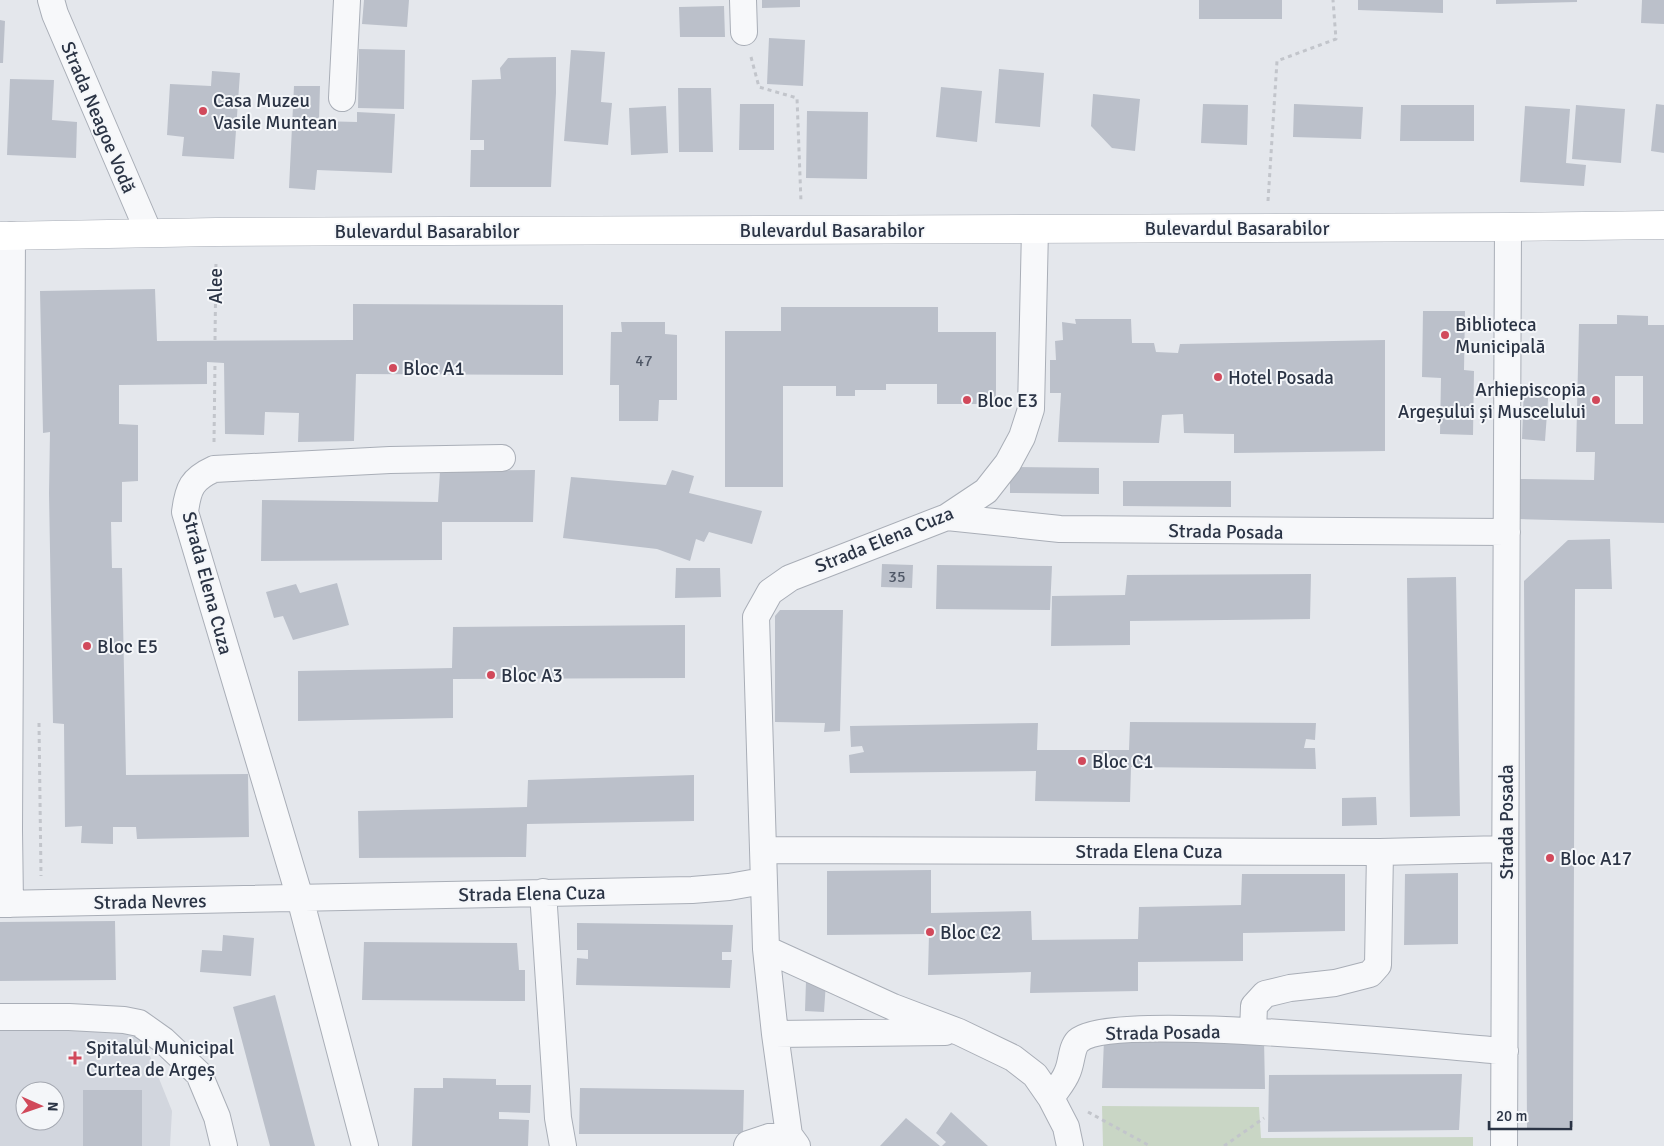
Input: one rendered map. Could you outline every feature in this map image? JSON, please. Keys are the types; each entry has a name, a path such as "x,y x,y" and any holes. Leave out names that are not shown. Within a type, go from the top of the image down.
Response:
{"main road":[{"name":"Bulevardul Basarabilor","path":"6,235 216,232 1664,225"}],"street":[{"name":"Strada Neagoe Vodă","path":"51,0 55,14 150,233"},
{"path":"342,98 348,0"},
{"path":"743,0 744,32"},
{"name":"Strada Posada","path":"1504,1146 1508,227"},
{"name":"Strada Elena Cuza","path":"747,1146 770,1137 793,1140 775,1034 766,949 756,617 770,592 790,578 946,517 986,491 1008,463 1022,437 1031,408 1035,229"},
{"path":"5,904 9,830 5,633 6,235"},
{"path":"214,469 390,460 502,458"},
{"name":"Strada Elena Cuza","path":"214,469 195,480 188,492 185,512 300,898 366,1146"},
{"name":"Strada Posada","path":"946,517 1060,529 1507,532"},
{"name":"Strada Elena Cuza","path":"762,850 1380,852 1505,848"},
{"path":"1253,1031 1254,1006 1265,994 1290,988 1335,983 1370,974 1378,965 1380,852"},
{"name":"Strada Elena Cuza","path":"300,898 692,890 729,887 763,881"},
{"path":"543,892 558,1118 563,1146"},
{"name":"Strada Nevres","path":"5,904 300,898"},
{"path":"766,949 893,1007 959,1032 1013,1058 1035,1076 1050,1098 1066,1127 1070,1146"},
{"path":"0,1017 69,1017 124,1020 139,1023 164,1040 199,1074 217,1117 224,1146"},
{"name":"Strada Posada","path":"1050,1098 1068,1073 1072,1055 1078,1041 1092,1034 1149,1030 1253,1031 1505,1051"},
{"path":"775,1034 959,1032"}],"path":[{"path":"1267,228 1277,61 1336,39 1333,0"},
{"path":"744,32 759,87 797,98 802,230"},
{"name":"Alee","path":"215,340 216,232"},
{"path":"214,469 215,362"},
{"path":"39,717 41,903"},
{"path":"1050,1098 1096,1115 1150,1146"},
{"path":"1224,1146 1264,1118"}],"shaded area":[{"name":"Spitalul Municipal Curtea de Argeș","path":"0,1013 138,1026 172,1111 170,1146 0,1146"}],"green space":[{"path":"1102,1106 1259,1107 1261,1138 1473,1137 1473,1146 1103,1146"}],"building":[{"path":"364,0 409,0 407,27 362,24"},
{"path":"762,0 800,0 800,7 762,8"},
{"path":"1199,0 1282,0 1282,19 1199,19"},
{"path":"1358,0 1443,0 1443,13 1358,10"},
{"path":"1496,0 1577,0 1577,2 1496,4"},
{"path":"1642,0 1664,0 1664,24 1641,23"},
{"path":"724,6 725,37 680,37 679,7"},
{"path":"0,20 5,21 3,63 0,63"},
{"path":"769,38 805,40 803,86 767,84"},
{"path":"359,49 405,50 404,109 358,108"},
{"path":"571,50 605,52 601,102 612,103 608,145 564,141"},
{"path":"556,57 551,187 470,187 471,150 484,150 484,140 470,140 472,80 501,79 500,68 508,58"},
{"path":"999,69 1044,73 1040,127 995,123"},
{"name":"Casa Muzeu Vasile Muntean","path":"212,71 240,73 234,159 182,156 184,137 167,135 170,84 211,86"},
{"path":"10,79 54,80 52,120 77,122 76,158 7,155"},
{"path":"294,86 320,86 319,121 357,122 357,112 395,114 392,173 317,170 315,190 289,188"},
{"path":"941,87 982,91 977,142 936,137"},
{"path":"678,88 711,88 713,152 679,152"},
{"path":"1093,94 1140,99 1135,151 1112,148 1091,126"},
{"path":"740,104 774,104 774,150 739,150"},
{"path":"1203,104 1248,105 1247,145 1201,143"},
{"path":"1294,104 1363,107 1361,139 1293,137"},
{"path":"1656,104 1664,105 1664,153 1651,151"},
{"path":"1401,105 1474,105 1474,141 1400,141"},
{"path":"1576,105 1625,109 1621,163 1572,159"},
{"path":"666,106 668,153 631,155 629,108"},
{"path":"1525,106 1570,109 1566,163 1586,165 1584,186 1520,182"},
{"path":"807,111 868,112 867,179 806,178"},
{"path":"155,289 157,341 353,340 353,304 563,305 563,375 356,374 354,441 298,442 299,413 265,412 264,435 225,434 224,363 207,362 207,384 119,385 119,424 138,425 138,481 122,482 122,522 111,522 112,568 122,568 126,775 248,774 249,837 137,839 136,827 113,827 113,844 81,843 82,826 65,827 64,724 53,723 49,493 50,432 43,433 40,291"},
{"name":"Bloc E3","path":"781,307 938,307 938,332 996,332 996,404 937,404 937,384 886,384 886,390 855,390 855,396 836,396 836,386 783,386 783,487 725,487 725,331 781,331"},
{"path":"1423,311 1465,311 1464,370 1474,371 1473,435 1440,434 1441,378 1422,377"},
{"name":"Arhiepiscopia Argeșului și Muscelului","path":"1617,315 1648,316 1648,325 1664,325 1664,523 1519,519 1520,479 1594,480 1595,452 1576,452 1579,324 1617,324","holes":["1615,376 1643,376 1643,424 1615,424"]},
{"name":"Hotel Posada","path":"1075,319 1131,319 1132,343 1154,343 1156,352 1178,353 1180,344 1385,340 1385,451 1234,453 1234,434 1184,433 1183,414 1162,415 1159,443 1058,442 1061,393 1050,393 1050,360 1056,360 1055,341 1063,340 1062,322 1076,324"},
{"path":"621,322 665,322 665,334 677,335 677,400 659,400 658,421 619,421 619,385 610,385 611,332 622,332"},
{"path":"1524,386 1549,386 1545,441 1522,439"},
{"path":"1010,467 1099,468 1099,494 1010,493"},
{"path":"535,470 533,522 442,522 442,560 261,561 262,500 438,502 440,471"},
{"path":"672,470 694,476 689,493 762,511 752,544 709,532 704,542 696,539 690,561 657,549 563,538 571,477 666,485"},
{"path":"1123,481 1231,481 1231,507 1123,506"},
{"name":"Bloc A17","path":"1610,539 1612,589 1575,589 1573,1127 1527,1128 1524,581 1568,540"},
{"path":"882,564 913,565 912,588 881,587"},
{"path":"937,565 1052,566 1050,610 936,609"},
{"path":"676,568 720,568 721,597 675,598"},
{"path":"1311,574 1310,619 1130,621 1130,645 1051,646 1052,596 1125,595 1127,575"},
{"path":"1456,577 1460,816 1410,817 1407,578"},
{"path":"337,583 349,625 293,640 283,616 274,618 266,592 296,584 300,593"},
{"path":"780,610 843,610 840,731 824,732 825,723 775,722 775,616"},
{"name":"Bloc A3","path":"685,625 685,678 453,679 453,718 298,721 298,671 452,668 453,627"},
{"name":"Bloc C1","path":"1130,722 1316,723 1315,740 1306,739 1304,748 1315,748 1316,769 1131,767 1130,802 1035,801 1036,771 850,773 849,755 864,752 862,746 851,747 850,726 1038,723 1037,750 1129,750"},
{"path":"694,775 694,821 527,824 526,857 359,858 358,811 527,807 528,780"},
{"path":"1376,797 1377,825 1342,826 1342,798"},
{"name":"Bloc C2","path":"931,870 931,913 1031,911 1032,940 1138,939 1139,907 1241,905 1242,874 1345,874 1345,931 1243,933 1243,961 1138,962 1138,991 1030,993 1031,972 928,975 929,934 827,935 827,871"},
{"path":"1458,873 1458,944 1404,945 1405,874"},
{"path":"115,921 116,980 0,981 0,922"},
{"path":"577,923 733,925 731,952 722,952 722,960 732,960 730,988 576,985 577,958 588,959 588,950 577,950"},
{"path":"223,935 254,938 251,976 200,972 202,950 222,951"},
{"path":"364,942 517,943 519,970 525,970 525,1001 362,1000"},
{"path":"806,981 826,982 824,1012 805,1011"},
{"path":"275,995 315,1146 270,1146 233,1007"},
{"path":"1264,1039 1265,1089 1102,1088 1104,1040"},
{"path":"1462,1074 1459,1130 1268,1132 1269,1075"},
{"path":"443,1078 496,1079 496,1085 531,1085 530,1113 499,1112 499,1119 529,1120 528,1146 412,1146 414,1088 443,1088"},
{"path":"580,1088 744,1090 743,1134 579,1134"},
{"path":"83,1090 142,1090 142,1146 83,1146"},
{"path":"951,1112 988,1146 942,1146 946,1142 936,1133"},
{"path":"906,1118 940,1146 880,1146"}],"place":[{"name":"Casa Muzeu Vasile Muntean","path":"203,111"},
{"name":"Biblioteca Municipală","path":"1445,335"},
{"name":"Bloc A1","path":"393,368"},
{"name":"Hotel Posada","path":"1218,377"},
{"name":"Bloc E3","path":"967,400"},
{"name":"Arhiepiscopia Argeșului și Muscelului","path":"1596,400"},
{"name":"Bloc E5","path":"87,646"},
{"name":"Bloc A3","path":"491,675"},
{"name":"Bloc C1","path":"1082,761"},
{"name":"Bloc A17","path":"1550,858"},
{"name":"Bloc C2","path":"930,932"},
{"name":"Spitalul Municipal Curtea de Argeș","path":"75,1058"}]}
